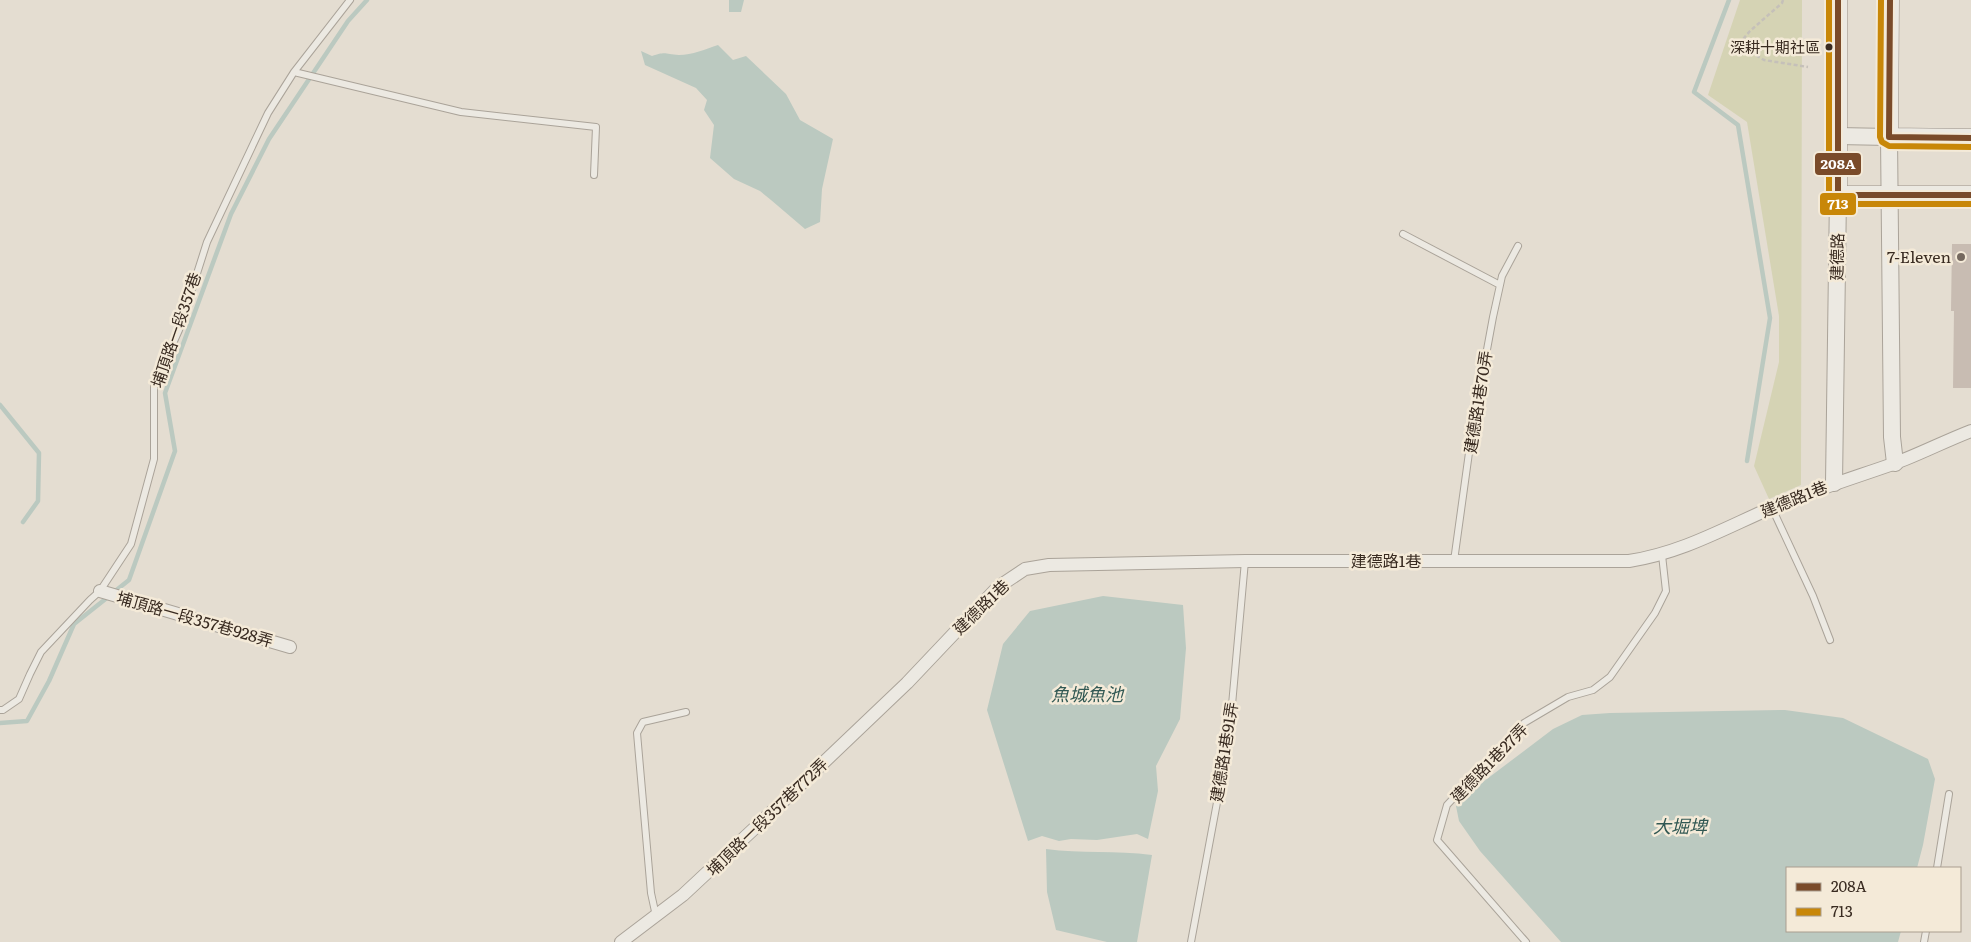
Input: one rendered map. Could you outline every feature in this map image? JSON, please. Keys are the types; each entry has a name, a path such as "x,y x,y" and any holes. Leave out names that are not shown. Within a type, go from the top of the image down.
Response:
{"main road":[{"name":"建德路","path":"1838,0 1838,195"},
{"path":"1890,0 1889,137 1971,138"},
{"path":"1838,195 1971,195"}],"street":[{"path":"1838,136 1889,137 1892,437 1895,464"},
{"name":"建德路","path":"1834,483 1838,195"},
{"name":"建德路1巷","path":"906,683 998,587 1025,569 1049,565 1245,561 1629,561 1662,555 1834,483 1895,464 1971,432"},
{"name":"埔頂路一段357巷928弄","path":"100,591 290,646"},
{"name":"埔頂路一段357巷772弄","path":"620,942 684,896 906,683"}],"lane":[{"name":"埔頂路一段357巷","path":"0,710 19,699 41,652 100,591 131,544 144,490 154,459 154,386 179,330 207,242 268,113 294,72 350,0"},
{"path":"294,72 461,112 596,127 594,175"},
{"path":"1403,234 1500,285"},
{"name":"建德路1巷70弄","path":"1454,561 1472,431 1500,285 1502,276 1518,246"},
{"path":"1772,508 1813,596 1830,640"},
{"name":"建德路1巷27弄","path":"1526,942 1437,840 1447,805 1524,724 1568,698 1593,690 1610,677 1655,613 1666,591 1662,555"},
{"name":"建德路1巷91弄","path":"1191,942 1229,738 1245,561"},
{"path":"656,917 651,893 637,733 643,722 686,712"},
{"path":"1937,867 1949,794"}],"path":[{"path":"1782,0 1782,4 1744,38 1747,50 1764,60 1808,67"}],"shaded area":[{"path":"1740,0 1802,0 1801,485 1769,499 1754,466 1779,362 1779,316 1747,122 1708,95"}],"water":[{"path":"729,0 744,0 741,12 729,12"},
{"path":"718,45 733,60 746,56 786,94 800,120 833,139 822,189 820,222 805,229 760,191 734,179 710,158 714,125 704,110 707,100 696,88 645,65 641,51 652,56 663,53 684,55"},
{"name":"魚城魚池","path":"1103,596 1183,605 1186,648 1180,719 1156,766 1158,791 1148,839 1137,834 1097,840 1071,839 1059,841 1042,836 1028,841 987,710 1003,644 1030,611"},
{"name":"大堀埤","path":"1785,710 1843,718 1928,759 1935,779 1917,867 1786,867 1786,932 1901,932 1898,942 1561,942 1480,851 1459,821 1456,806 1475,788 1553,729 1582,715"},
{"path":"1046,849 1152,855 1137,942 1107,942 1056,930 1047,892"}],"building":[{"path":"1952,244 1971,244 1971,388 1953,388 1954,311 1951,311"}],"waterway":[{"path":"114,592 129,580 175,451 165,393 231,214 269,139 348,21 367,0"},
{"path":"1729,0 1694,92 1738,125 1770,318 1747,461"},
{"path":"0,405 39,453 38,501 23,522"},
{"path":"0,723 27,721 49,681 74,624 108,597"}],"transit line":[{"name":"713","path":"1829,0 1829,195 1831,200 1838,204 1971,204"},
{"name":"208A","path":"1838,0 1838,195 1971,195"},
{"name":"713","path":"1881,0 1880,137 1882,142 1889,146 1971,147"},
{"name":"208A","path":"1890,0 1889,137 1971,138"}],"place":[{"name":"深耕十期社區","path":"1829,47"},
{"name":"7-Eleven","path":"1961,257"}]}
